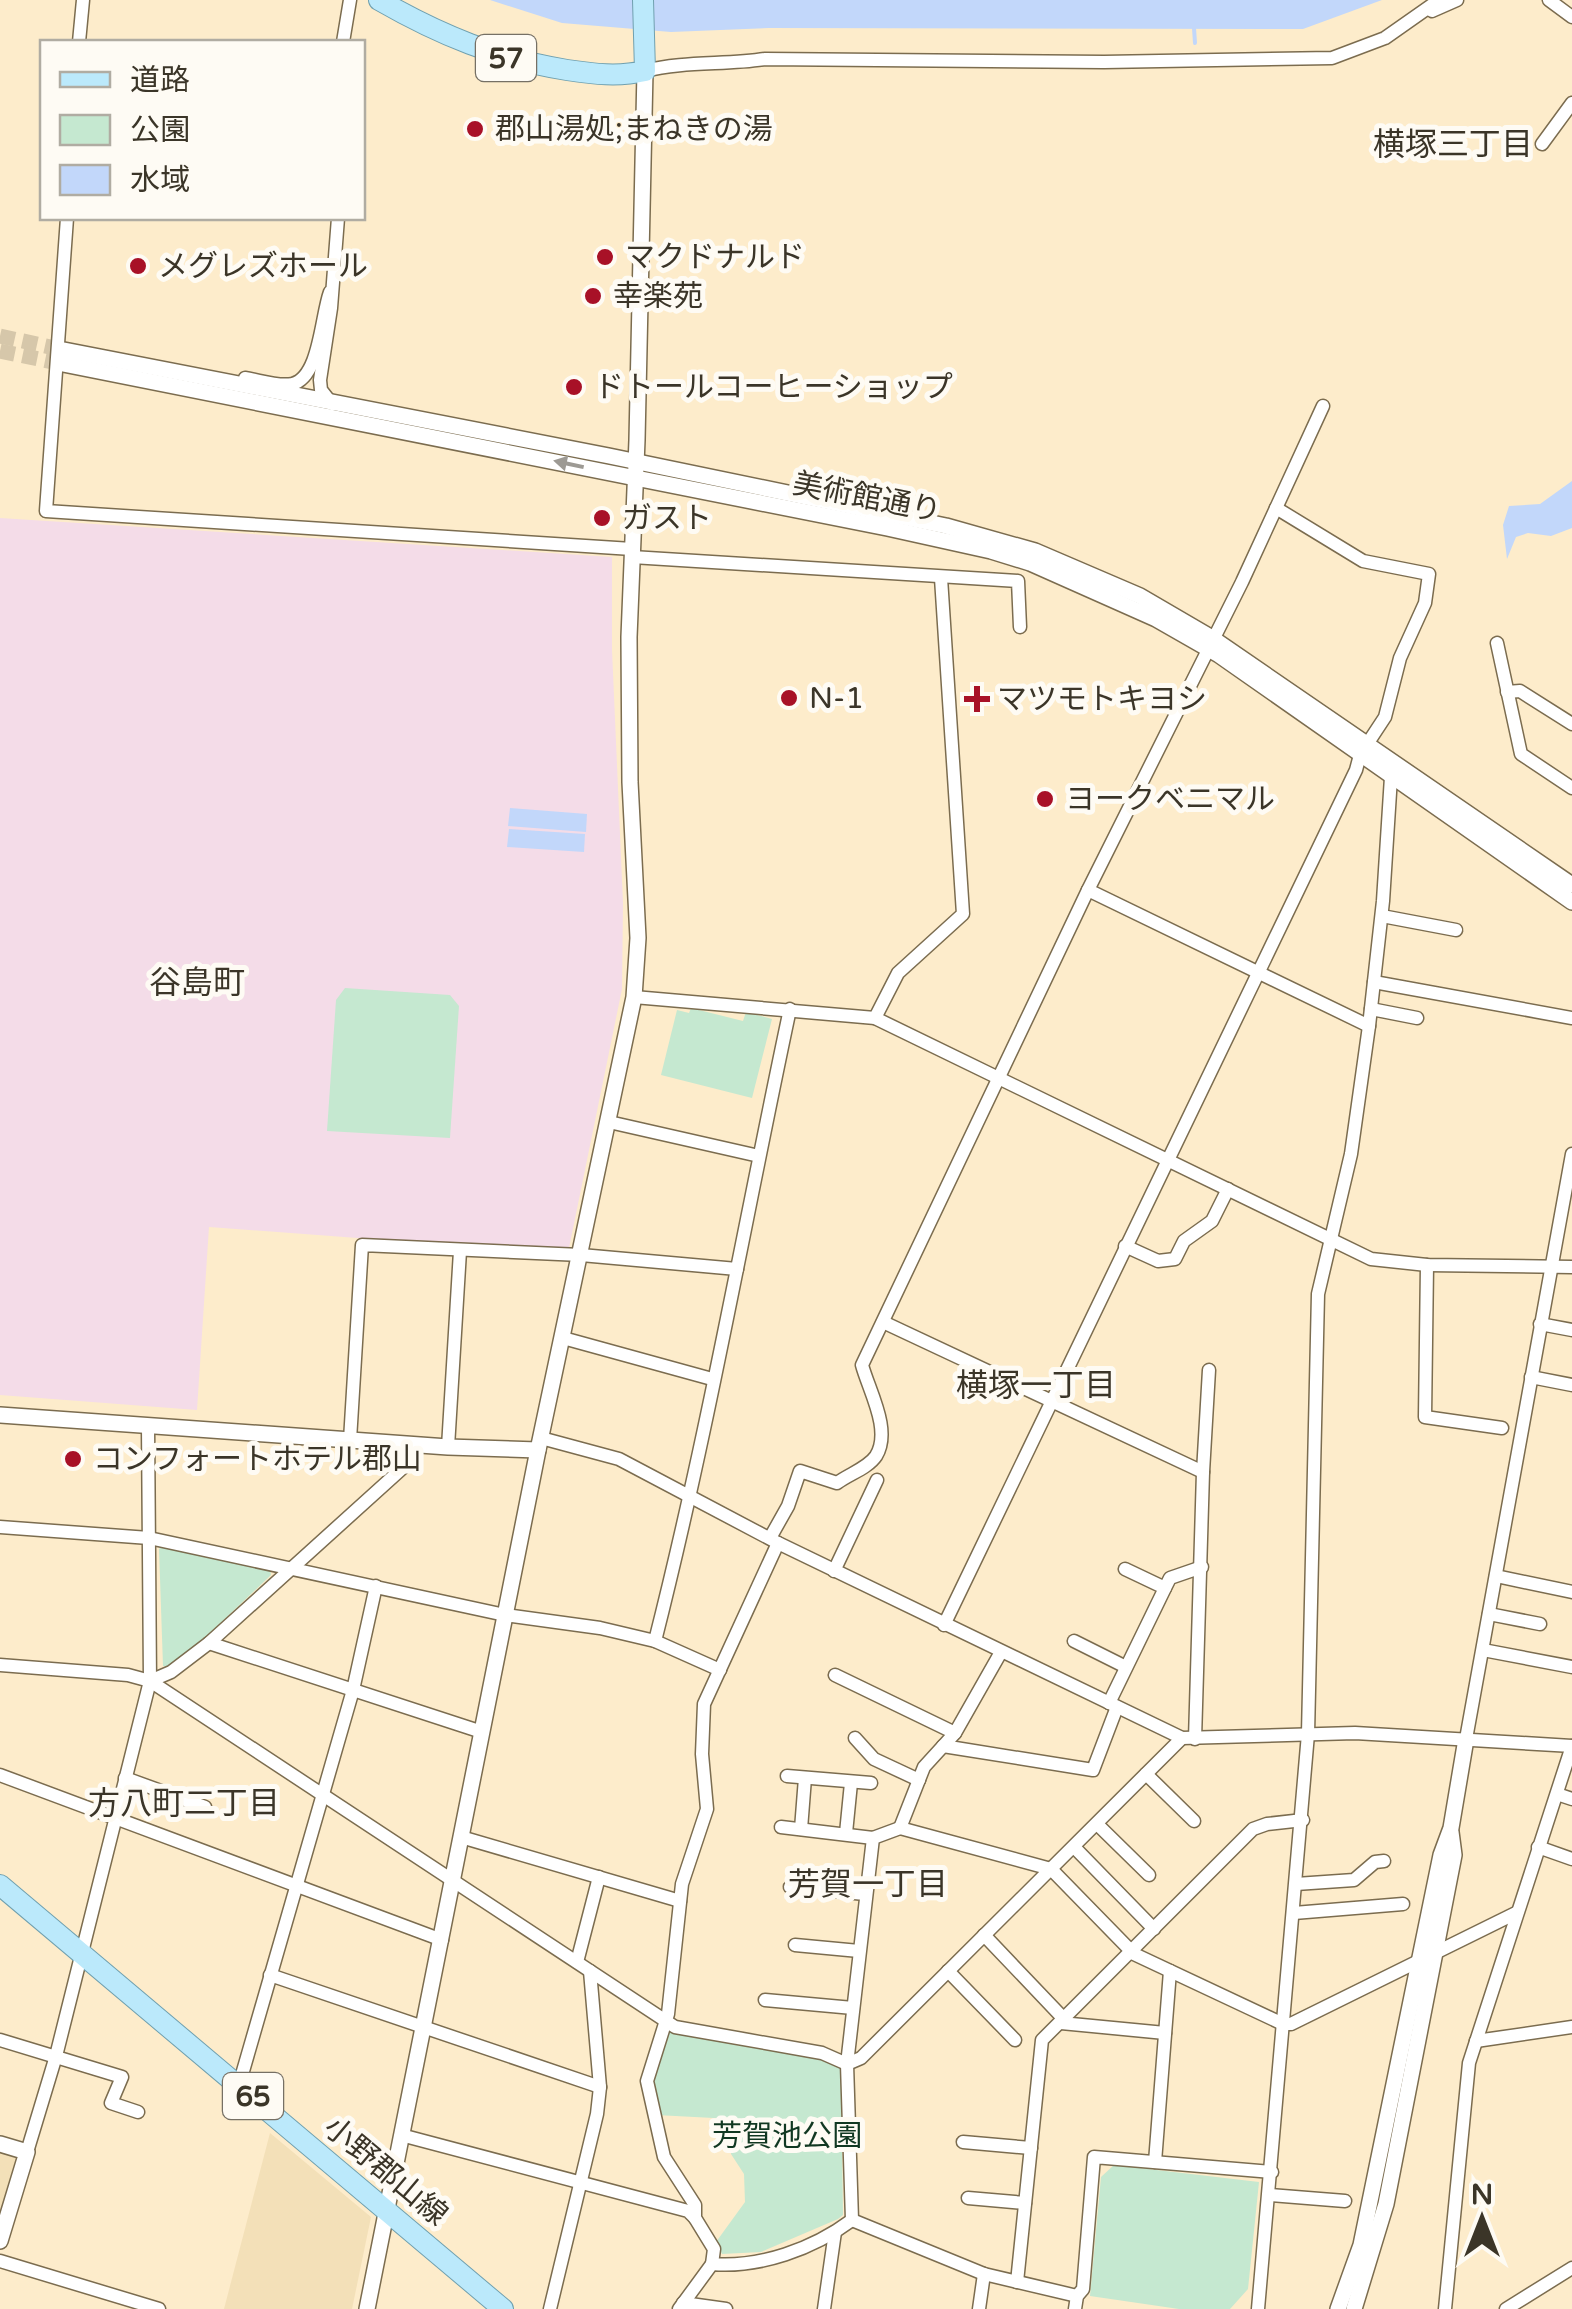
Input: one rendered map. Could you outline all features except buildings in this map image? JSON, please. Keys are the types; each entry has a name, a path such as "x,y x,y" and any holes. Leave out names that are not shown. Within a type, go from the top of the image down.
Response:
{"main road":[{"name":"57","path":"379,0 448,38 528,64 610,76 644,67"},
{"path":"643,0 644,67"},
{"name":"小野郡山線","path":"0,1886 504,2309"}],"street":[{"path":"79,40 82,0"},
{"path":"342,40 350,0"},
{"path":"366,2309 634,996 638,938 628,696 644,67 765,60 1298,61 1351,54 1385,38 1439,0"},
{"path":"1425,12 1457,0"},
{"path":"1549,0 1572,17"},
{"path":"1542,144 1572,103"},
{"path":"67,220 46,511 1018,581 1020,627"},
{"path":"332,404 320,385 338,220"},
{"path":"194,377 214,373 296,383 313,364 330,292"},
{"name":"美術館通り","path":"636,470 64,357 332,404 636,470 991,551 1091,588 1210,643 1363,749 1572,885"},
{"path":"696,2218 694,2205 664,2157 647,2090 648,2070 665,2020 686,1865 707,1809 702,1754 704,1704 800,1471 837,1482 876,1457 882,1425 862,1365 1324,406"},
{"path":"944,1626 1363,749 1385,717 1400,658 1425,604 1430,576 1363,561 1276,508"},
{"path":"875,1018 898,973 964,914 941,578"},
{"path":"1497,643 1520,754 1572,788"},
{"path":"1507,692 1520,691 1572,724"},
{"name":"美術館通り","path":"1363,749 1392,777 1572,902"},
{"path":"1258,2309 1303,1820 1318,1294 1350,1154 1369,1026 1392,777"},
{"path":"1088,890 1369,1026"},
{"path":"1382,916 1456,930"},
{"path":"1374,982 1572,1018"},
{"path":"634,996 875,1018 1371,1259 1572,1267"},
{"path":"1371,1009 1418,1018"},
{"path":"655,1641 692,1495 712,1379 790,1010"},
{"path":"609,1122 759,1156"},
{"path":"1354,2309 1386,2204 1442,1855 1451,1828 1540,1324 1566,1216 1572,1157"},
{"path":"1125,1246 1158,1261 1175,1259 1184,1241 1212,1221 1228,1189"},
{"path":"350,1440 362,1246 581,1255 737,1270"},
{"path":"448,1447 460,1251"},
{"path":"1427,1264 1425,1417 1502,1428"},
{"path":"883,1322 1202,1472"},
{"path":"1540,1324 1572,1330"},
{"path":"563,1338 712,1379"},
{"path":"0,1664 128,1675 150,1681 675,2028 822,2053 847,2064 861,2058 1146,1774 1189,1738 1202,1567 1202,1472 1209,1370"},
{"path":"1531,1377 1572,1386"},
{"path":"0,1416 448,1447 540,1444 620,1458 944,1626 1189,1738 1355,1733 1572,1746 1469,2063 1445,2309"},
{"path":"0,2241 56,2056 150,1681 148,1426"},
{"path":"150,1681 172,1672 209,1643 412,1459 420,1444"},
{"path":"834,1571 877,1480"},
{"path":"0,1526 149,1538 505,1615 600,1628 655,1641 720,1670"},
{"path":"943,1746 1094,1770 1126,1666 1170,1578 1202,1567"},
{"path":"1125,1568 1165,1588"},
{"path":"1496,1576 1572,1592"},
{"path":"239,2085 353,1690 376,1586"},
{"path":"1489,1614 1540,1624"},
{"path":"1074,1642 1126,1666"},
{"path":"209,1643 482,1732"},
{"path":"1483,1650 1572,1667"},
{"path":"900,1828 924,1767 954,1733 1001,1652"},
{"path":"835,1675 954,1733"},
{"path":"855,1738 874,1759 919,1780"},
{"path":"1146,1774 1194,1821"},
{"path":"0,1776 442,1940"},
{"path":"787,1776 872,1783"},
{"path":"126,1778 205,1807"},
{"path":"801,1829 805,1778"},
{"path":"846,1833 851,1783"},
{"path":"1557,1794 1572,1799"},
{"path":"1017,2282 1042,2040 1253,1830 1267,1824 1303,1820"},
{"path":"1097,1824 1148,1875"},
{"path":"782,1827 873,1838 900,1828 1051,1869 1131,1951 1283,2024 1290,2024 1516,1912"},
{"path":"461,1837 680,1901"},
{"path":"852,2220 847,2064 873,1838"},
{"path":"1074,1847 1154,1928"},
{"path":"1538,1848 1572,1859"},
{"path":"1296,1884 1345,1882 1384,1860"},
{"path":"577,1962 599,1877"},
{"path":"790,1886 865,1894"},
{"path":"1294,1913 1403,1904"},
{"path":"984,1935 1062,2020 1165,2032"},
{"path":"795,1945 859,1951"},
{"path":"1338,2309 1361,2245 1427,1957"},
{"path":"550,2309 597,2114 600,2087 590,1971"},
{"path":"948,1971 1015,2040"},
{"path":"1154,2162 1170,1971"},
{"path":"270,1975 600,2087"},
{"path":"765,2000 853,2008"},
{"path":"1476,2041 1572,2028"},
{"path":"0,2040 122,2076 111,2102 138,2112"},
{"path":"401,2135 688,2211 714,2249 712,2264 681,2306"},
{"path":"963,2142 1031,2148"},
{"path":"0,2144 27,2152"},
{"path":"852,2220 984,2274 1076,2303 1083,2289 1094,2157 1272,2172"},
{"path":"1270,2195 1345,2201"},
{"path":"968,2198 1026,2203"},
{"path":"712,2264 763,2262 835,2232 852,2220"},
{"path":"824,2309 835,2232"},
{"path":"0,2261 158,2309"},
{"path":"1506,2309 1572,2268"},
{"path":"979,2309 984,2274"},
{"path":"681,2306 726,2309"}],"shaded area":[{"path":"0,518 612,557 622,989 569,1248 451,1245 209,1227 197,1410 0,1395"},
{"path":"270,2133 371,2217 352,2309 224,2309"},
{"path":"0,2151 17,2156 0,2213"}],"green space":[{"path":"345,988 450,995 459,1006 450,1138 327,1131 336,1000"},
{"path":"691,1008 743,1021 746,1012 772,1019 752,1098 661,1075 677,1010 689,1013"},
{"path":"163,1545 270,1569 271,1575 173,1668 163,1666 159,1549"},
{"name":"芳賀池公園","path":"666,2029 837,2062 841,2069 843,2215 761,2252 722,2254 716,2242 745,2202 744,2174 731,2154 733,2119 656,2115 649,2095"},
{"path":"1114,2165 1259,2182 1248,2289 1230,2309 1179,2309 1090,2296 1101,2177"}],"water":[{"path":"490,0 1382,0 1303,29 769,28 671,32 562,23"},
{"path":"1572,481 1572,528 1551,536 1528,533 1516,537 1507,559 1503,525 1509,506 1540,504"},
{"path":"510,808 587,814 586,832 508,826"},
{"path":"509,829 585,834 584,852 507,847"}],"waterway":[{"path":"1194,28 1195,43"}],"tunnel":[{"path":"0,336 64,350"},
{"path":"0,351 63,364"}],"place":[{"name":"郡山湯処;まねきの湯","path":"475,129"},
{"name":"マクドナルド","path":"605,257"},
{"name":"メグレズホール","path":"138,266"},
{"name":"幸楽苑","path":"593,296"},
{"name":"ドトールコーヒーショップ","path":"574,387"},
{"name":"ガスト","path":"602,518"},
{"name":"N-1","path":"789,698"},
{"name":"マツモトキヨシ","path":"977,699"},
{"name":"ヨークベニマル","path":"1045,799"},
{"name":"コンフォートホテル郡山","path":"73,1459"}],"district":[{"name":"横塚三丁目","path":"1453,144"},
{"name":"谷島町","path":"197,982"},
{"name":"横塚一丁目","path":"1036,1385"},
{"name":"方八町二丁目","path":"184,1803"},
{"name":"芳賀一丁目","path":"868,1884"}]}
